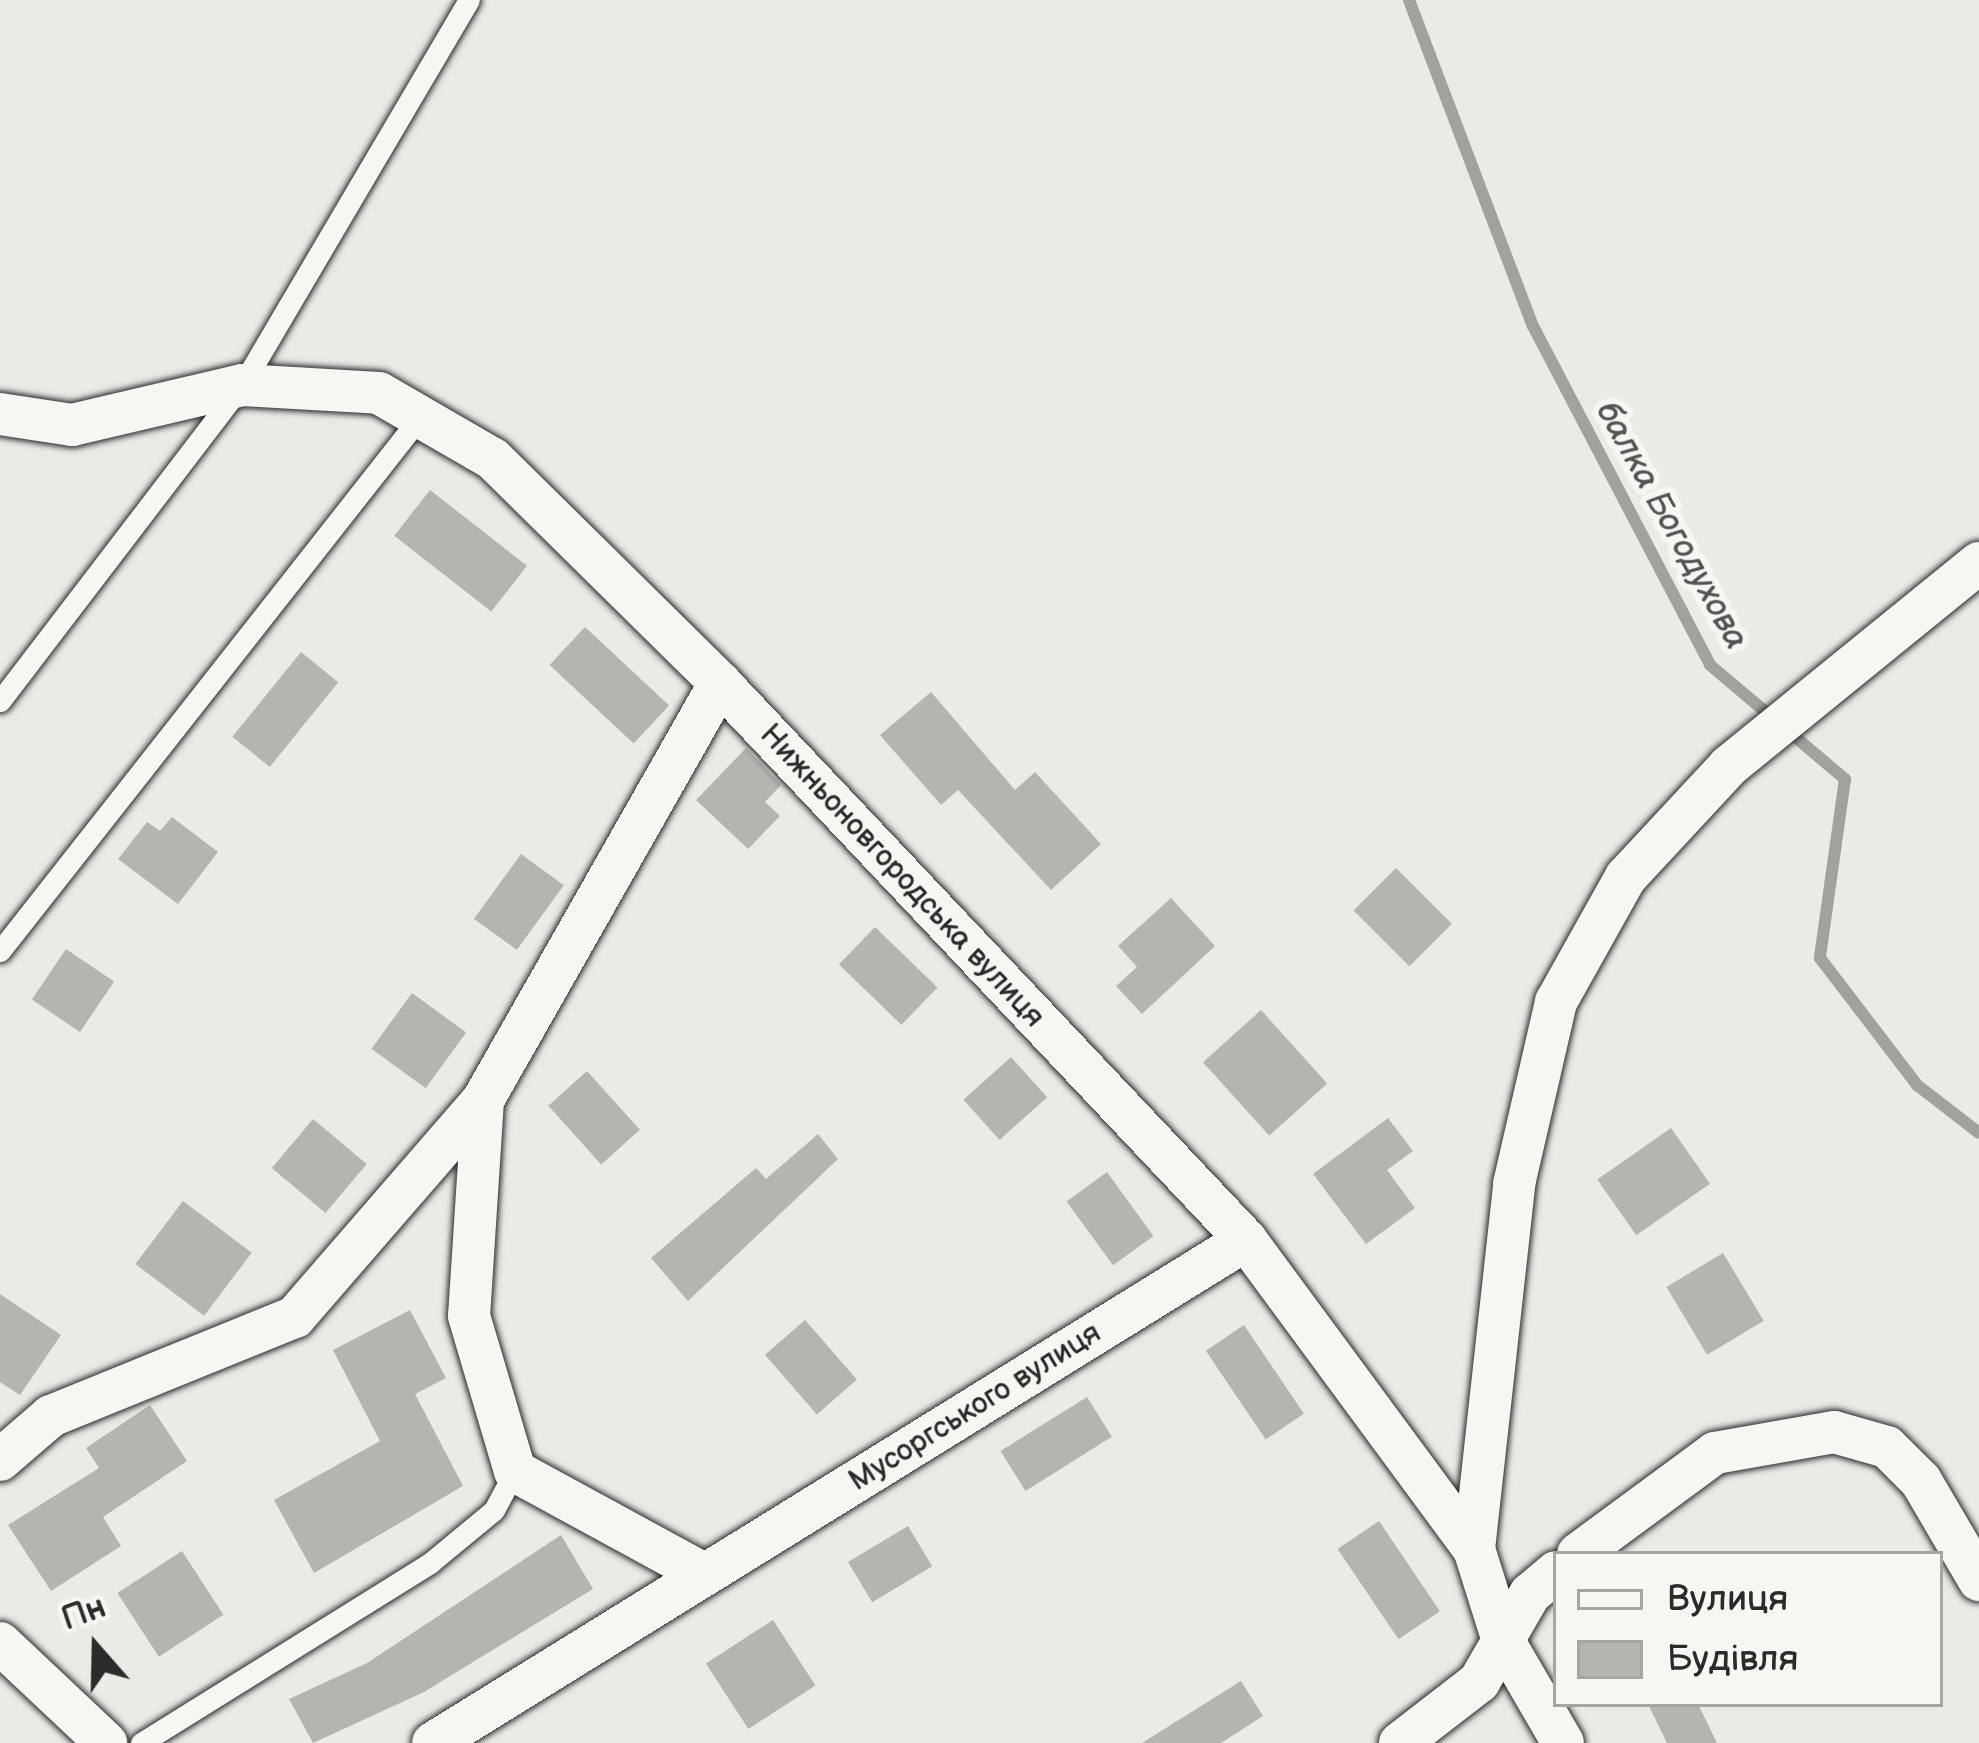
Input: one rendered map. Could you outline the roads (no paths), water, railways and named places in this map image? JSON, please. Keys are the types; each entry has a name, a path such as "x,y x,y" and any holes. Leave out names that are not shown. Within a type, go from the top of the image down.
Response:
{"street":[{"name":"Нижньоновгородська вулиця","path":"0,414 72,425 242,385 379,393 494,460 720,683 1246,1240 1474,1549 1502,1638 1563,1743"},
{"path":"1474,1549 1514,1184 1556,1001 1626,877 1729,766 1979,563"},
{"path":"0,1460 51,1416 295,1317 483,1100 720,683"},
{"path":"483,1100 469,1316 515,1471 704,1574"},
{"name":"Мусоргського вулиця","path":"433,1743 1246,1240"},
{"path":"1582,1551 1715,1453 1834,1432 1887,1447 1922,1481 1979,1580"},
{"path":"1400,1743 1479,1682 1502,1638 1553,1576"},
{"path":"0,1643 106,1743"}],"lane":[{"path":"0,701 242,385 469,0"},
{"path":"0,951 420,417"},
{"path":"141,1743 430,1563 494,1510 515,1471"}],"waterway":[{"name":"балка Богодухова","path":"1409,0 1533,326 1710,665 1845,779 1820,958 1917,1085 1979,1133"}]}
